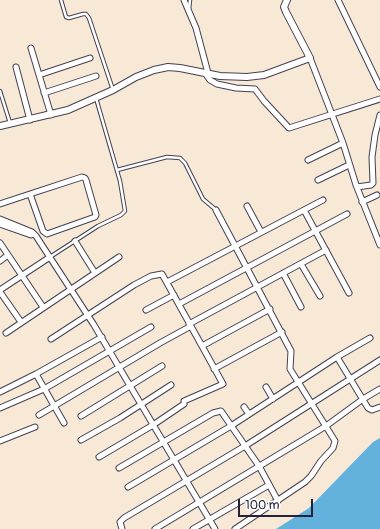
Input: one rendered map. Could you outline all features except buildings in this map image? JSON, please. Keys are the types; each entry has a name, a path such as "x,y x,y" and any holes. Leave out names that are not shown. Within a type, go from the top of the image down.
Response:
{"street":[{"path":"184,0 196,28 210,80 217,84 236,88 254,89 289,128 380,99"},
{"path":"281,0 310,58 343,143 362,202 380,245"},
{"path":"284,6 287,0"},
{"path":"338,0 380,87"},
{"path":"31,48 51,115"},
{"path":"39,75 90,58"},
{"path":"0,126 68,110 113,90 136,77 154,70 168,67 232,77 264,74 310,58"},
{"path":"16,67 30,120"},
{"path":"44,93 96,76"},
{"path":"357,187 371,185 373,183 372,157 380,115"},
{"path":"308,160 343,143"},
{"path":"318,180 349,165"},
{"path":"0,204 30,194 82,177 86,180 96,213 95,217 46,234 43,231 30,194"},
{"path":"362,202 377,195"},
{"path":"167,282 323,200"},
{"path":"247,206 261,232"},
{"path":"216,210 291,351 290,369 335,441 333,448 305,482 235,529"},
{"path":"304,210 349,293"},
{"path":"179,304 347,214"},
{"path":"0,219 32,232 35,235 102,337 215,529"},
{"path":"0,224 31,235 35,235 43,231"},
{"path":"75,240 95,273"},
{"path":"0,243 43,307"},
{"path":"39,414 190,325 326,250"},
{"path":"0,261 8,255"},
{"path":"21,322 0,291 50,257"},
{"path":"6,333 43,307 119,258"},
{"path":"301,264 320,296"},
{"path":"283,273 301,307"},
{"path":"51,339 134,285 151,276 162,274 223,384 184,402 153,425 99,457"},
{"path":"146,310 174,295"},
{"path":"202,346 270,309"},
{"path":"0,408 44,389 151,326"},
{"path":"214,368 282,332"},
{"path":"0,392 36,374 102,337"},
{"path":"128,487 232,425 337,357 370,338"},
{"path":"337,357 370,410 380,407"},
{"path":"122,529 120,524 121,520 245,446 380,360"},
{"path":"81,416 162,366"},
{"path":"36,374 64,423"},
{"path":"81,440 120,418 171,385"},
{"path":"266,387 273,399"},
{"path":"155,529 326,426 363,399 380,389"},
{"path":"244,407 249,414"},
{"path":"119,468 218,411 221,411 232,425 258,466 278,501"},
{"path":"0,441 35,427"},
{"path":"193,529 269,485"}],"lane":[{"path":"61,0 66,17 69,18 86,14 89,18 113,90"},
{"path":"189,11 190,0"},
{"path":"0,91 10,124"},
{"path":"50,257 75,240 125,211 117,170 96,98"},
{"path":"117,170 168,157 180,158 185,163 204,199 216,210"}],"water":[{"path":"380,438 380,529 276,529 309,508 373,442"}]}
